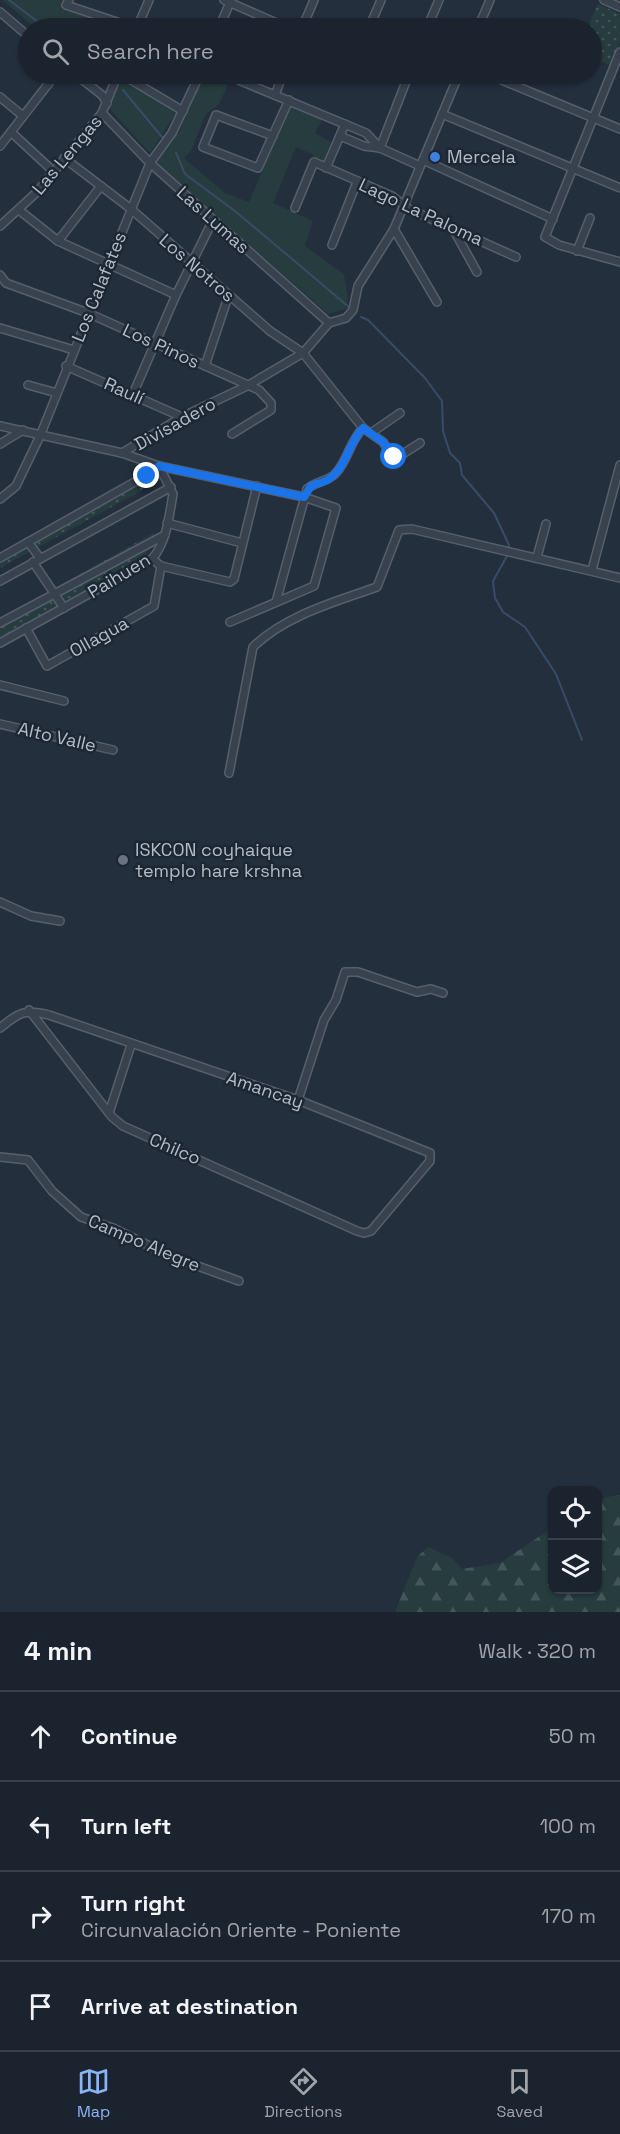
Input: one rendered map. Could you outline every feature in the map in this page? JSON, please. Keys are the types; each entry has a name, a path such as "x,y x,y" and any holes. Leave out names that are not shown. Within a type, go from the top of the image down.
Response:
{"street":[{"path":"141,18 149,0"},
{"path":"306,18 314,0"},
{"path":"373,18 381,0"},
{"path":"432,18 439,0"},
{"path":"482,18 490,0"},
{"path":"222,18 228,1 266,18"},
{"path":"608,1 620,7"},
{"path":"68,2 110,18"},
{"path":"0,12 18,27"},
{"path":"620,52 617,67 593,118 545,237 577,251 620,262"},
{"path":"0,146 48,84"},
{"path":"88,84 102,95 107,103"},
{"name":"Las Lengas","path":"0,226 20,210 102,112 115,84"},
{"path":"136,84 183,111"},
{"name":"Los Calafates","path":"0,499 16,486 40,436 66,366 150,163 172,133 195,84"},
{"path":"248,84 366,133 380,148"},
{"path":"275,95 280,84"},
{"path":"380,148 405,84"},
{"name":"Divisadero","path":"0,426 122,453 182,417 247,386 303,353 329,323 346,318 353,310 358,286 394,229 455,84"},
{"path":"512,84 620,129"},
{"path":"0,97 23,116"},
{"path":"273,136 216,115 203,147 258,168 273,136 289,100"},
{"name":"Las Lumas","path":"102,112 150,163 329,323"},
{"path":"442,114 620,188"},
{"path":"295,207 314,162 326,168 345,124"},
{"path":"10,132 53,171"},
{"path":"340,136 364,146 380,148 422,163 554,219"},
{"name":"Los Notros","path":"64,158 130,209 228,297 270,331 303,353 363,428 396,457 420,443"},
{"name":"Lago La Paloma","path":"326,168 392,196 404,205 516,257"},
{"path":"332,245 357,182"},
{"path":"58,241 101,186"},
{"path":"20,210 58,241 176,295"},
{"path":"577,251 590,218"},
{"path":"133,394 176,295 213,220"},
{"path":"452,227 477,272"},
{"path":"394,229 437,302"},
{"name":"Los Pinos","path":"0,275 3,282 88,313 263,393 272,408 232,434"},
{"path":"205,366 228,297"},
{"path":"0,328 74,350"},
{"name":"Raulí","path":"66,366 182,417"},
{"path":"28,385 57,393"},
{"path":"371,433 400,413"},
{"path":"276,602 304,497 311,486 326,481 337,472 354,438 363,428"},
{"path":"0,444 23,430"},
{"path":"122,453 159,466 257,486 336,507 314,586 230,622"},
{"path":"592,570 618,480 620,465"},
{"path":"0,581 171,487 159,466"},
{"path":"0,558 159,466"},
{"path":"152,559 161,566 230,582 234,579 257,486"},
{"name":"Paihuen","path":"0,643 152,559 160,550 165,535 171,487"},
{"path":"167,523 242,543"},
{"path":"537,557 546,524"},
{"path":"229,773 254,647 267,634 319,608 377,587 399,530 412,529 512,550 620,578"},
{"path":"0,623 165,535"},
{"path":"28,542 64,608"},
{"name":"Ollagua","path":"26,628 47,666 154,606 161,566"},
{"path":"0,685 64,700"},
{"name":"Alto Valle","path":"0,724 113,750"},
{"path":"0,902 31,916 60,921"},
{"path":"298,1100 324,1020 336,1000 345,972 358,972 417,992 431,989 443,993"},
{"path":"0,1028 14,1016 28,1010"},
{"name":"Amancay","path":"28,1010 298,1100 430,1153 427,1167 371,1231 364,1233"},
{"name":"Chilco","path":"28,1010 109,1113 123,1126 364,1233"},
{"path":"109,1113 131,1045"},
{"name":"Campo Alegre","path":"0,1157 28,1160 52,1191 81,1217 112,1228 170,1256 239,1281"}],"green space":[{"path":"2,0 62,0 60,4 96,18 24,18"},
{"path":"598,4 620,14 620,41 610,65 602,61 602,18 592,18"},
{"path":"119,84 128,84 177,112 150,153 109,108"},
{"path":"200,84 229,84 219,104 206,114 191,151 184,158 225,193 249,202 290,105 323,118 315,133 331,142 323,165 312,160 314,155 296,147 273,203 313,221 305,246 344,274 348,299 346,309 328,314 155,162 179,132"},
{"path":"157,469 161,480 0,568 0,556"},
{"path":"155,532 151,546 145,555 0,639 0,619"},
{"path":"620,1495 620,1612 395,1612 417,1557 428,1547 452,1558 462,1569 500,1563 548,1531 548,1594 602,1594 602,1500"}],"waterway":[{"path":"9,0 33,18"},
{"path":"123,90 162,137"},
{"path":"176,153 185,174 235,211 349,307"},
{"path":"361,317 368,320 425,378 442,401 443,431 450,453 460,463 462,475 494,513 509,545 507,556 493,581 495,598 503,612 525,627 556,674 582,740"}],"place":[{"name":"Mercela","path":"435,157"},
{"name":"ISKCON coyhaique templo hare krshna","path":"123,860"}],"route":[{"path":"147,476 159,466 304,497 311,486 330,479 337,472 354,438 363,428 383,442 394,457"}]}
